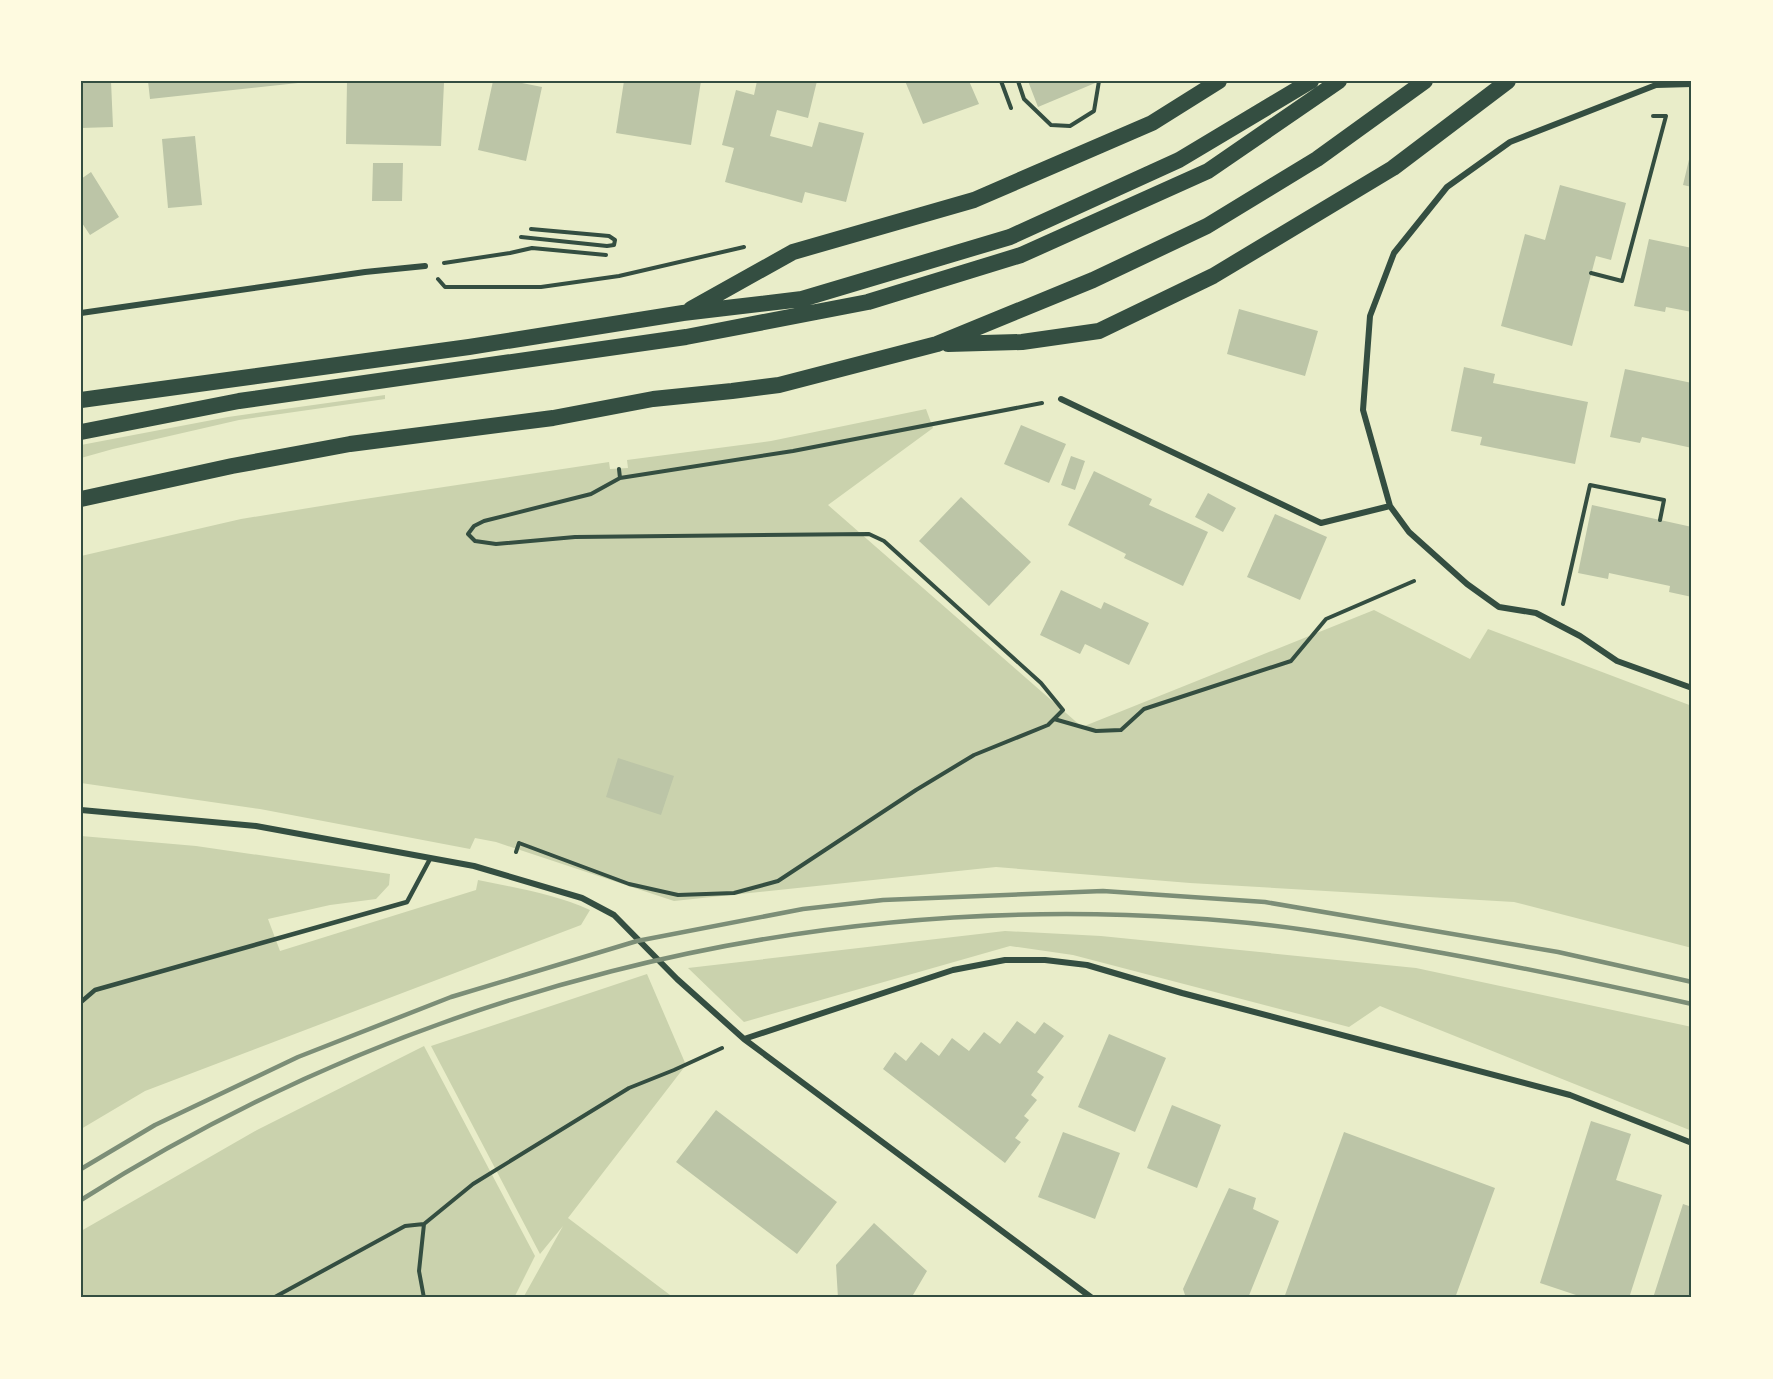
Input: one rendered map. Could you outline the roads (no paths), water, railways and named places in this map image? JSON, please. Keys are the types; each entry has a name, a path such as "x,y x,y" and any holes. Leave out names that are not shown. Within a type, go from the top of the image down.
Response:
{"highway":[{"path":"683,313 793,252 974,200 1152,123 1219,81"},
{"path":"81,400 469,346 683,313 802,299 1010,237 1179,160 1311,81"},
{"path":"81,432 239,401 686,337 868,302 1021,255 1208,171 1339,81"},
{"path":"81,499 232,466 350,444 553,418 653,399 779,385 937,344 1093,280 1207,226 1317,159 1425,81"},
{"path":"937,344 1022,342 1099,331 1213,276 1393,168 1508,81"}],"street":[{"path":"1692,84 1658,83 1510,142 1447,187 1394,253 1371,316 1363,410 1390,506 1409,532 1467,584 1499,607 1536,613 1580,636 1617,661 1692,688"},
{"path":"81,314 365,272 425,266"},
{"path":"1061,399 1321,523 1390,506"},
{"path":"81,810 255,826 474,866 582,898 614,915 677,979 744,1039 1092,1298"},
{"path":"744,1039 953,970 1005,960 1045,960 1087,964 1182,993 1570,1095 1692,1143"}],"lane":[{"path":"81,1002 95,990 407,902 430,859"}],"railway":[{"path":"81,1169 155,1125 298,1057 451,997 637,941 803,909 883,900 1103,891 1265,902 1558,952 1692,982"},
{"path":"81,1200 207,1127 338,1064 473,1012 612,971 753,941 896,922 1041,914 1187,918 1275,926 1454,955 1692,1004"}]}
